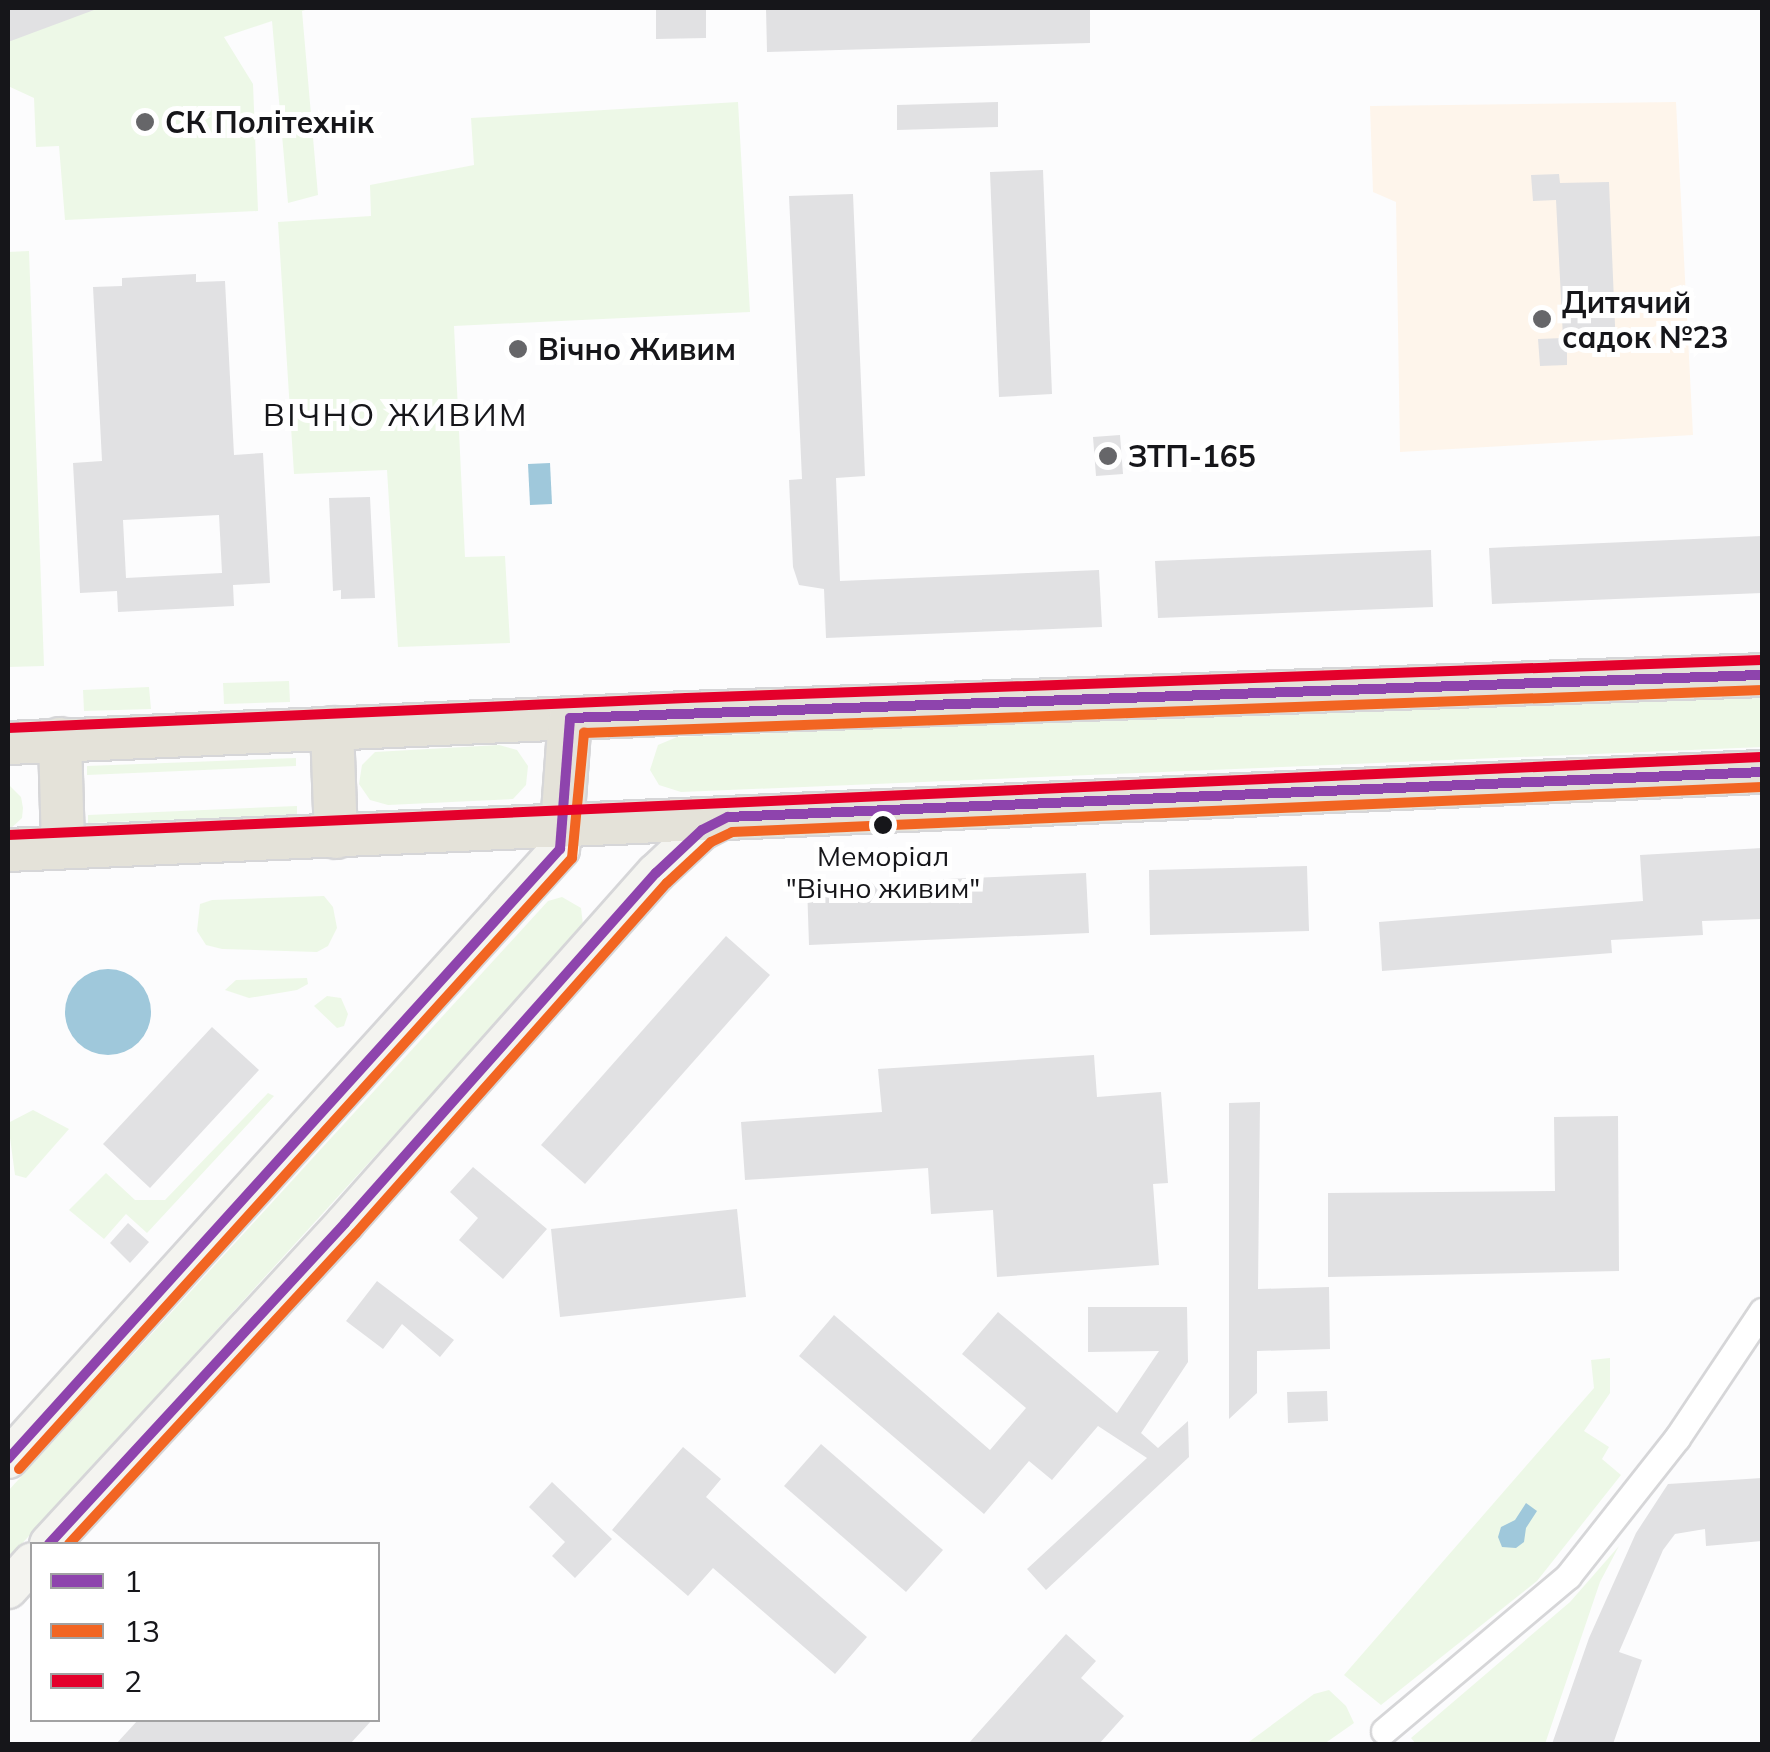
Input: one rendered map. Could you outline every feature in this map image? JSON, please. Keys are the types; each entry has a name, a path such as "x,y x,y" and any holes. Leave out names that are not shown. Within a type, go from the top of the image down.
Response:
{"highway":[{"path":"8,744 570,718 1762,675"},
{"path":"562,826 570,718"},
{"path":"332,728 336,836"},
{"path":"60,739 63,847"},
{"path":"8,850 1762,772"}],"main road":[{"path":"50,1542 345,1223 656,873 702,830 728,817"},
{"path":"8,1459 560,850 562,826"},
{"path":"8,1589 30,1564"}],"street":[{"path":"1384,1731 1568,1576 1677,1438 1762,1311"}],"shaded area":[{"name":"Дитячий садок №23","path":"1676,102 1693,435 1400,452 1396,202 1373,192 1370,106"}],"green space":[{"name":"СК Політехнік","path":"8,8 311,8 302,11 318,195 288,203 272,21 224,37 253,84 258,211 65,220 59,146 36,147 34,98 8,86"},
{"path":"738,102 750,312 454,326 465,557 505,556 510,643 398,647 387,470 294,474 278,222 371,216 370,185 474,165 471,118"},
{"path":"29,251 44,666 8,667 8,252"},
{"path":"289,681 290,702 224,704 223,683"},
{"path":"149,687 151,709 84,711 83,690"},
{"path":"1762,692 1762,747 681,792 659,785 650,770 658,745 677,737"},
{"path":"499,745 517,750 528,766 526,785 513,799 388,805 370,800 359,784 362,765 375,752"},
{"path":"296,758 296,766 87,775 87,766"},
{"path":"8,784 21,797 23,808 22,818 8,831"},
{"path":"297,806 297,815 88,823 88,815"},
{"path":"324,896 333,907 337,928 328,946 317,952 222,949 206,945 197,931 200,904 212,900"},
{"path":"562,897 581,908 583,925 579,932 8,1559 8,1491 548,901"},
{"path":"307,978 308,984 297,990 249,998 225,990 236,980"},
{"path":"327,996 341,998 348,1014 344,1026 337,1028 314,1006"},
{"path":"268,1093 274,1096 147,1233 126,1214 104,1239 69,1210 106,1173 135,1200 165,1200"},
{"path":"33,1110 69,1129 26,1178 15,1175 8,1123"},
{"path":"1610,1358 1610,1393 1584,1431 1609,1447 1602,1459 1621,1475 1537,1581 1381,1705 1344,1675 1594,1388 1591,1360"},
{"path":"1619,1546 1600,1582 1545,1744 1416,1744 1411,1738 1570,1602"},
{"path":"1329,1690 1346,1706 1354,1723 1324,1744 1246,1744 1314,1694"}],"water":[{"path":"550,463 552,504 530,505 528,464"},
{"path":"108,969 125,972 139,981 148,995 148,1029 139,1043 125,1052 108,1055 91,1052 77,1043 68,1029 65,1012 68,995 77,981 91,972"},
{"path":"1526,1503 1537,1511 1526,1528 1524,1542 1516,1548 1502,1547 1498,1537 1501,1527 1515,1520"}],"building":[{"path":"8,8 94,8 94,10 8,42"},
{"path":"656,8 706,8 706,38 656,39"},
{"path":"766,8 1090,8 1090,43 767,52"},
{"path":"998,102 998,127 897,130 897,105"},
{"path":"1043,170 1052,394 999,397 990,172"},
{"path":"1559,174 1560,183 1609,182 1616,349 1567,351 1567,365 1540,366 1538,339 1563,338 1556,200 1533,201 1531,175"},
{"path":"853,194 865,476 836,478 840,581 1099,570 1102,627 826,638 824,589 799,585 793,567 789,480 802,479 789,196"},
{"path":"196,274 196,282 225,281 234,455 263,453 270,583 233,585 234,606 118,612 117,591 80,593 73,463 102,461 93,287 122,286 122,278","holes":["219,515 222,573 126,578 123,520"]},
{"name":"ЗТП-165","path":"1120,435 1123,474 1096,476 1093,437"},
{"path":"370,497 375,598 341,599 341,590 333,591 329,498"},
{"path":"1762,536 1762,593 1492,604 1489,548"},
{"path":"1431,550 1433,607 1158,618 1155,561"},
{"path":"1762,848 1762,919 1702,921 1703,935 1611,940 1612,953 1382,971 1379,922 1643,901 1640,855"},
{"path":"1307,866 1309,931 1150,935 1149,870"},
{"path":"1086,873 1089,933 809,945 807,885"},
{"path":"726,936 770,975 585,1184 541,1145"},
{"path":"212,1027 259,1070 150,1188 103,1144"},
{"path":"1094,1055 1097,1097 1161,1092 1168,1183 1153,1184 1159,1265 997,1277 993,1210 931,1214 928,1168 745,1180 741,1122 882,1112 878,1069"},
{"path":"1260,1102 1258,1289 1329,1287 1330,1349 1257,1351 1257,1393 1229,1419 1229,1103"},
{"path":"1618,1116 1619,1271 1328,1277 1328,1193 1555,1191 1554,1117"},
{"path":"473,1167 547,1229 503,1279 459,1240 478,1218 450,1192"},
{"path":"737,1209 746,1297 560,1317 551,1229"},
{"path":"128,1223 149,1242 130,1263 110,1243"},
{"path":"377,1281 454,1340 440,1357 402,1324 383,1349 346,1321"},
{"path":"1088,1307 1187,1307 1188,1362 1141,1433 1158,1448 1188,1421 1189,1457 1046,1590 1027,1569 1147,1458 1098,1426 1052,1480 1029,1461 984,1514 799,1356 834,1315 990,1450 1026,1408 962,1354 998,1312 1117,1413 1159,1351 1088,1352"},
{"path":"1327,1391 1328,1421 1288,1423 1287,1392"},
{"path":"821,1444 943,1550 906,1592 784,1486"},
{"path":"683,1447 721,1479 706,1497 867,1637 835,1674 713,1568 688,1596 612,1530"},
{"path":"1762,1478 1762,1541 1706,1546 1705,1529 1675,1534 1663,1550 1619,1652 1642,1660 1613,1744 1552,1744 1589,1638 1636,1533 1668,1484"},
{"path":"552,1482 612,1539 575,1578 552,1556 565,1542 529,1507"},
{"path":"1066,1634 1096,1661 1081,1678 1124,1716 1099,1744 968,1744"},
{"path":"136,1722 370,1722 350,1744 116,1744"}],"transit line":[{"name":"2","path":"8,728 686,698 1761,660"},
{"name":"1","path":"8,1459 560,849 570,718 1762,675"},
{"name":"13","path":"19,1469 572,858 584,733 1762,690"},
{"name":"2","path":"8,835 1761,757"},
{"name":"1","path":"51,1542 345,1223 656,873 702,830 728,817 1762,772"},
{"name":"13","path":"71,1542 356,1233 667,883 711,842 732,832 1762,787"}],"place":[{"name":"СК Політехнік","path":"145,122"},
{"name":"Дитячий садок №23","path":"1542,319"},
{"name":"Вічно Живим","path":"518,349"},
{"name":"ЗТП-165","path":"1108,456"},
{"name":"Меморіал \"Вічно живим\"","path":"883,825"}],"district":[{"name":"ВІЧНО ЖИВИМ","path":"396,414"}]}
